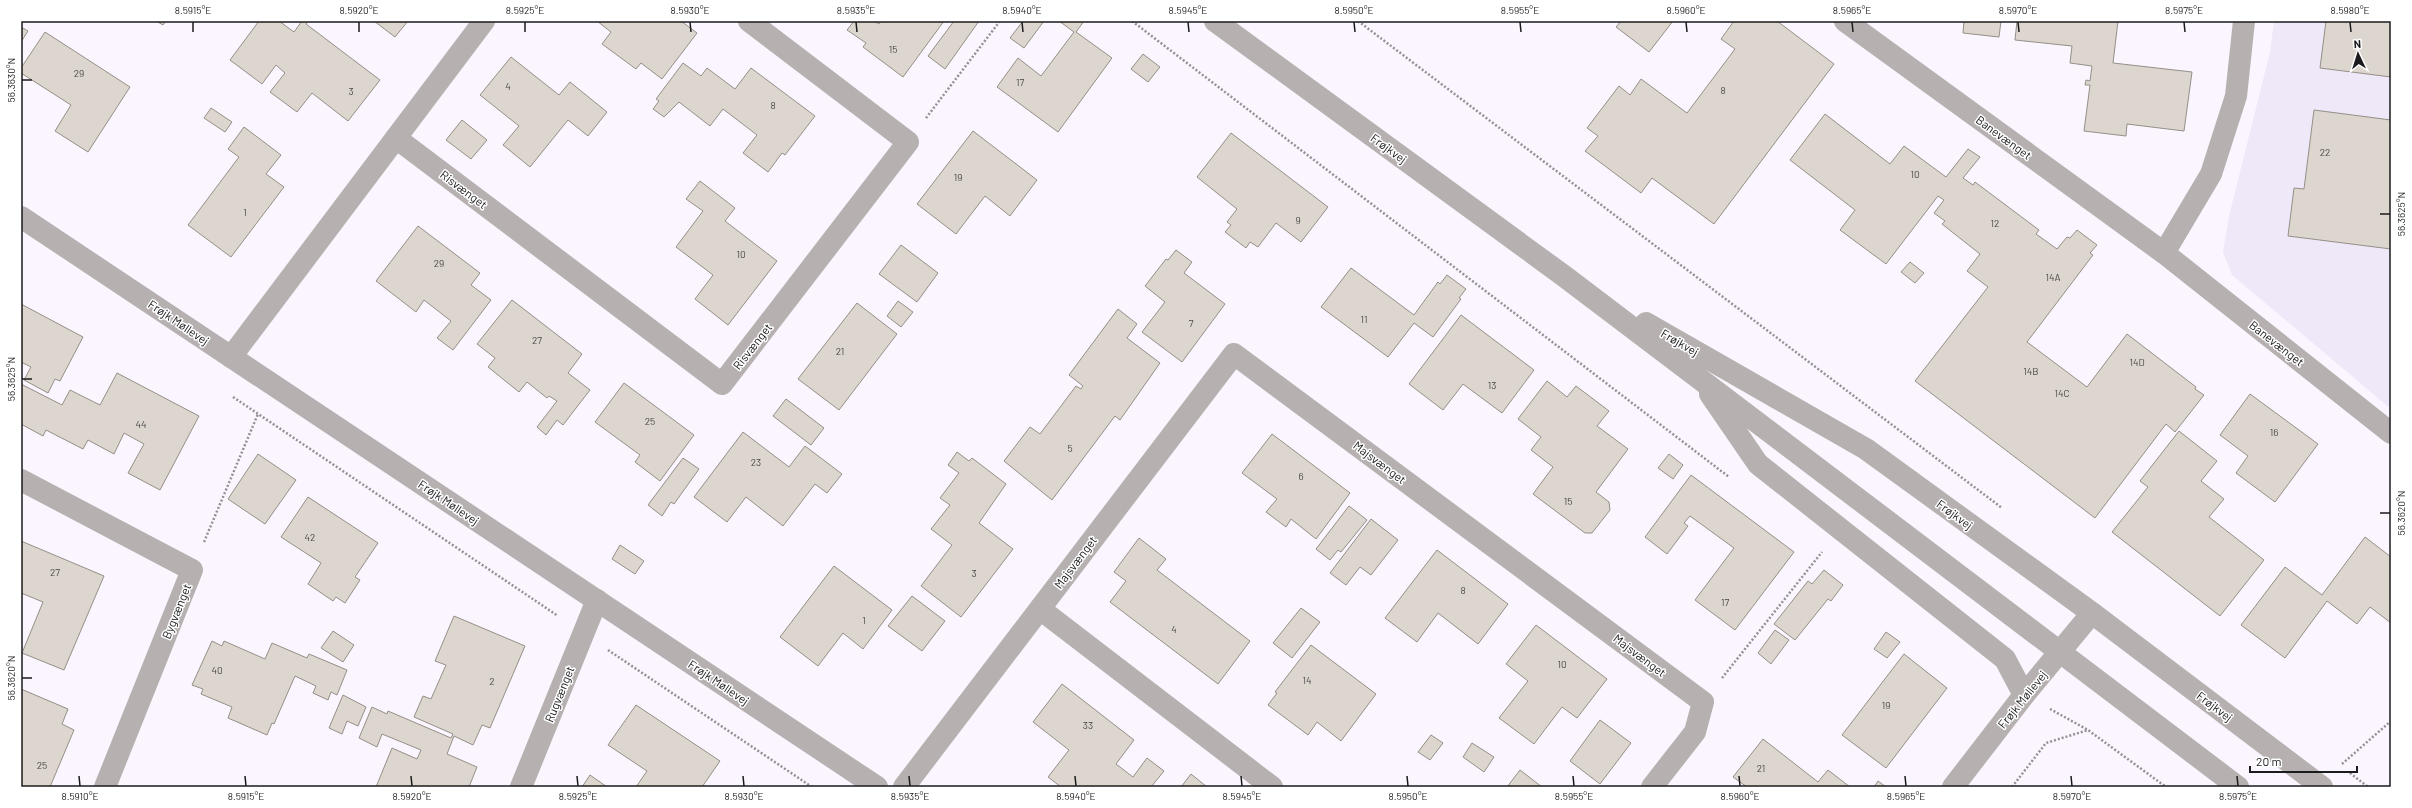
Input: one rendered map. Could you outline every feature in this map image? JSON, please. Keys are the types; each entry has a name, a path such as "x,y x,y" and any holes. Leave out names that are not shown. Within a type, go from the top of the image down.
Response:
{"street":[{"path":"231,357 484,21"},
{"path":"749,21 908,142"},
{"name":"Frøjkvej","path":"1215,21 1564,276 2061,651 2238,787"},
{"name":"Banevænget","path":"1845,21 2164,253 2391,433"},
{"path":"2164,253 2212,174 2236,96 2244,21"},
{"name":"Risvænget","path":"396,138 722,384 908,142"},
{"name":"Frøjk Møllevej","path":"21,217 877,787"},
{"name":"Frøjkvej","path":"1564,276 1866,449 2092,613 2322,787"},
{"name":"Majsvænget","path":"904,787 1234,354 1703,702"},
{"name":"Frøjkvej","path":"1700,378 1758,464 2005,659 2024,695"},
{"name":"Bygvænget","path":"21,480 192,570 105,787"},
{"name":"Rugvænget","path":"521,787 597,600"},
{"path":"1040,609 1272,787"},
{"name":"Frøjk Møllevej","path":"1953,787 2024,695 2092,613"},
{"path":"1652,787 1695,732 1703,702"}],"path":[{"path":"908,142 1000,21"},
{"path":"1132,21 1735,482"},
{"path":"1358,21 2004,510"},
{"path":"232,396 812,787"},
{"path":"192,570 258,414"},
{"path":"1703,702 1824,550 1830,555"},
{"path":"2024,695 2088,730 2166,787"},
{"path":"2368,787 2340,766 2391,721"},
{"path":"2012,787 2046,743 2088,730"}],"shaded area":[{"path":"2274,21 2391,21 2391,409 2232,275 2223,252 2229,216 2270,52"}],"building":[{"path":"156,21 166,21 163,25"},
{"path":"259,21 279,21 294,32 302,21 308,21 306,24 380,80 348,121 312,93 297,112 270,92 285,73 276,65 262,84 230,60"},
{"path":"374,21 408,21 395,37"},
{"path":"597,21 681,21 697,33 662,79 641,63 636,69 602,44 611,32"},
{"path":"854,21 874,21 879,24 881,21 944,21 903,77 863,47 866,43 847,30"},
{"path":"954,21 979,21 945,69 928,56"},
{"path":"1023,21 1044,21 1024,48 1010,38"},
{"path":"1059,21 1084,21 1076,32 1112,58 1058,132 997,87 1018,58 1041,76 1074,32"},
{"path":"1621,21 1673,21 1649,52 1616,27"},
{"path":"1734,21 1777,21 1834,64 1714,224 1652,178 1641,193 1585,151 1598,136 1587,128 1619,86 1630,95 1641,79 1687,113 1735,49 1721,39"},
{"path":"1964,21 2001,21 1999,37 1963,33"},
{"path":"2017,21 2118,21 2113,63 2192,72 2184,131 2127,124 2126,136 2084,131 2090,85 2085,85 2086,80 2090,81 2092,66 2070,63 2072,46 2015,40"},
{"path":"2326,21 2391,21 2391,77 2320,68"},
{"path":"21,27 28,31 21,42"},
{"path":"45,32 130,87 88,152 55,131 71,105 21,73 21,68"},
{"path":"1143,54 1160,67 1148,82 1131,69"},
{"path":"511,57 559,95 570,82 607,112 588,136 568,120 530,167 503,145 519,126 480,95"},
{"path":"683,63 701,76 707,68 735,89 751,68 815,116 785,155 782,153 768,172 743,153 757,135 723,109 710,126 679,102 664,117 653,109 659,101 656,99"},
{"path":"211,108 232,122 225,132 204,118"},
{"path":"2314,110 2391,120 2391,249 2288,236 2294,188 2304,189"},
{"path":"1825,114 1890,164 1904,146 1946,177 1968,149 1980,157 1963,178 1973,185 1975,182 2039,230 2036,234 2057,249 2067,237 2070,238 2077,230 2097,245 2090,253 2093,255 2027,342 2087,387 2127,334 2196,387 2195,389 2204,395 2175,432 2166,424 2095,518 1915,381 1988,287 1967,271 1980,254 1942,224 1945,221 1934,213 1944,200 1938,196 1886,264 1840,230 1855,210 1790,160"},
{"path":"462,120 487,140 471,159 446,140"},
{"path":"244,127 281,155 266,174 284,187 231,257 188,225 239,157 228,149"},
{"path":"973,131 1037,180 1010,216 985,196 956,234 917,204"},
{"path":"1231,133 1328,207 1301,242 1276,223 1258,247 1250,242 1246,248 1225,232 1231,225 1227,222 1237,209 1197,177"},
{"path":"700,181 735,208 725,221 777,261 728,325 695,299 713,275 676,247 703,211 686,199"},
{"path":"418,226 480,273 471,285 491,300 453,350 437,338 451,321 424,300 416,312 376,281"},
{"path":"901,245 938,273 917,302 879,274"},
{"path":"1176,250 1192,262 1184,273 1225,304 1182,362 1142,332 1165,302 1145,286 1166,259 1168,260"},
{"path":"1910,262 1924,273 1915,283 1901,272"},
{"path":"1351,268 1414,315 1438,282 1440,284 1447,275 1466,289 1459,298 1461,299 1433,337 1414,323 1388,357 1321,307"},
{"path":"512,300 582,354 568,373 590,390 563,425 557,420 546,435 537,427 557,401 549,396 547,398 527,382 519,392 488,367 495,358 477,344"},
{"path":"898,301 913,312 901,327 887,316"},
{"path":"857,303 897,334 839,410 798,379"},
{"path":"21,304 83,337 60,381 55,379 48,393 24,380 31,367 21,362"},
{"path":"1118,309 1137,324 1127,338 1160,363 1120,420 1115,416 1052,500 1004,461 1030,427 1040,434 1076,386 1081,389 1083,386 1069,375"},
{"path":"1461,315 1534,370 1502,413 1463,384 1443,410 1409,384"},
{"path":"117,373 199,416 160,490 128,473 144,444 124,433 114,454 88,440 83,449 46,430 43,436 21,424 21,384 62,405 70,390 100,405"},
{"path":"1547,381 1567,397 1576,386 1609,411 1597,426 1628,449 1596,492 1609,502 1610,510 1592,533 1585,533 1533,494 1553,467 1531,450 1541,437 1518,419"},
{"path":"624,383 694,435 660,481 635,462 640,455 595,422"},
{"path":"2250,394 2318,444 2275,502 2236,473 2248,456 2220,435"},
{"path":"786,399 824,428 811,445 773,416"},
{"path":"2179,431 2217,461 2201,481 2224,499 2209,517 2264,560 2220,616 2112,532 2148,487 2140,481"},
{"path":"743,432 789,467 805,446 842,474 827,493 815,484 783,526 746,497 727,522 694,497"},
{"path":"1272,434 1350,493 1316,539 1291,519 1286,527 1266,512 1277,499 1242,473"},
{"path":"957,452 969,461 972,458 1006,484 979,523 1013,549 961,617 921,586 952,545 931,529 950,505 940,498 959,473 948,465"},
{"path":"258,454 296,480 265,524 228,499"},
{"path":"1669,454 1683,465 1673,479 1658,468"},
{"path":"683,458 699,469 674,504 671,502 662,516 648,505"},
{"path":"1691,475 1794,552 1735,630 1695,600 1734,548 1690,516 1684,523 1688,526 1667,554 1645,537"},
{"path":"308,497 378,543 355,577 360,580 345,603 336,597 333,601 308,584 321,563 281,537"},
{"path":"1349,506 1367,520 1341,552 1338,550 1330,560 1316,549"},
{"path":"1371,519 1398,540 1371,575 1360,567 1346,585 1330,573"},
{"path":"2365,537 2391,557 2391,623 2370,607 2357,624 2327,601 2285,658 2241,625 2285,567 2322,595"},
{"path":"1139,538 1166,559 1157,570 1250,641 1218,684 1110,602 1126,581 1114,572"},
{"path":"21,541 104,576 64,670 22,653 43,602 21,593"},
{"path":"620,545 644,561 635,574 612,559"},
{"path":"1437,550 1508,604 1478,644 1438,613 1417,642 1385,618"},
{"path":"834,566 892,610 863,649 843,633 818,666 780,637"},
{"path":"1824,570 1843,585 1831,601 1828,599 1795,640 1774,624 1808,581 1812,584"},
{"path":"912,596 945,621 922,651 888,626"},
{"path":"1301,608 1320,622 1292,658 1273,643"},
{"path":"454,616 525,646 490,728 482,725 473,745 454,736 447,754 477,767 469,787 376,787 392,748 417,759 421,750 382,734 377,747 359,738 372,707 387,714 388,711 451,738 453,734 414,717 423,696 431,699 446,665 435,661"},
{"path":"1536,625 1607,679 1577,718 1562,707 1534,744 1499,718 1528,681 1506,664"},
{"path":"1775,630 1789,640 1771,664 1758,653"},
{"path":"333,631 354,645 343,662 321,648"},
{"path":"1886,632 1900,642 1887,658 1874,649"},
{"path":"212,641 222,646 224,641 265,659 272,643 307,658 309,654 347,670 337,695 331,692 328,700 313,693 316,686 295,676 274,724 272,723 267,735 228,718 232,707 201,694 203,689 192,685"},
{"path":"1311,645 1376,694 1341,741 1317,722 1308,735 1268,705 1277,693 1275,692"},
{"path":"1904,654 1947,688 1886,768 1842,735"},
{"path":"1062,684 1134,740 1116,764 1133,777 1147,758 1164,771 1151,787 1061,787 1048,777 1069,750 1033,722"},
{"path":"21,689 68,709 62,724 74,730 50,787 21,787"},
{"path":"343,695 366,707 358,726 347,721 342,734 329,728"},
{"path":"636,705 720,761 702,787 636,787 647,771 608,745"},
{"path":"1600,720 1631,743 1600,784 1570,761"},
{"path":"1431,735 1443,743 1430,760 1418,752"},
{"path":"1763,739 1818,782 1828,770 1850,787 1747,787 1733,777"},
{"path":"1472,743 1494,757 1484,772 1463,757"},
{"path":"1520,770 1542,787 1507,787"},
{"path":"1191,774 1207,787 1181,787"},
{"path":"590,775 607,787 582,787"},
{"path":"1878,781 1886,787 1874,787"}]}
